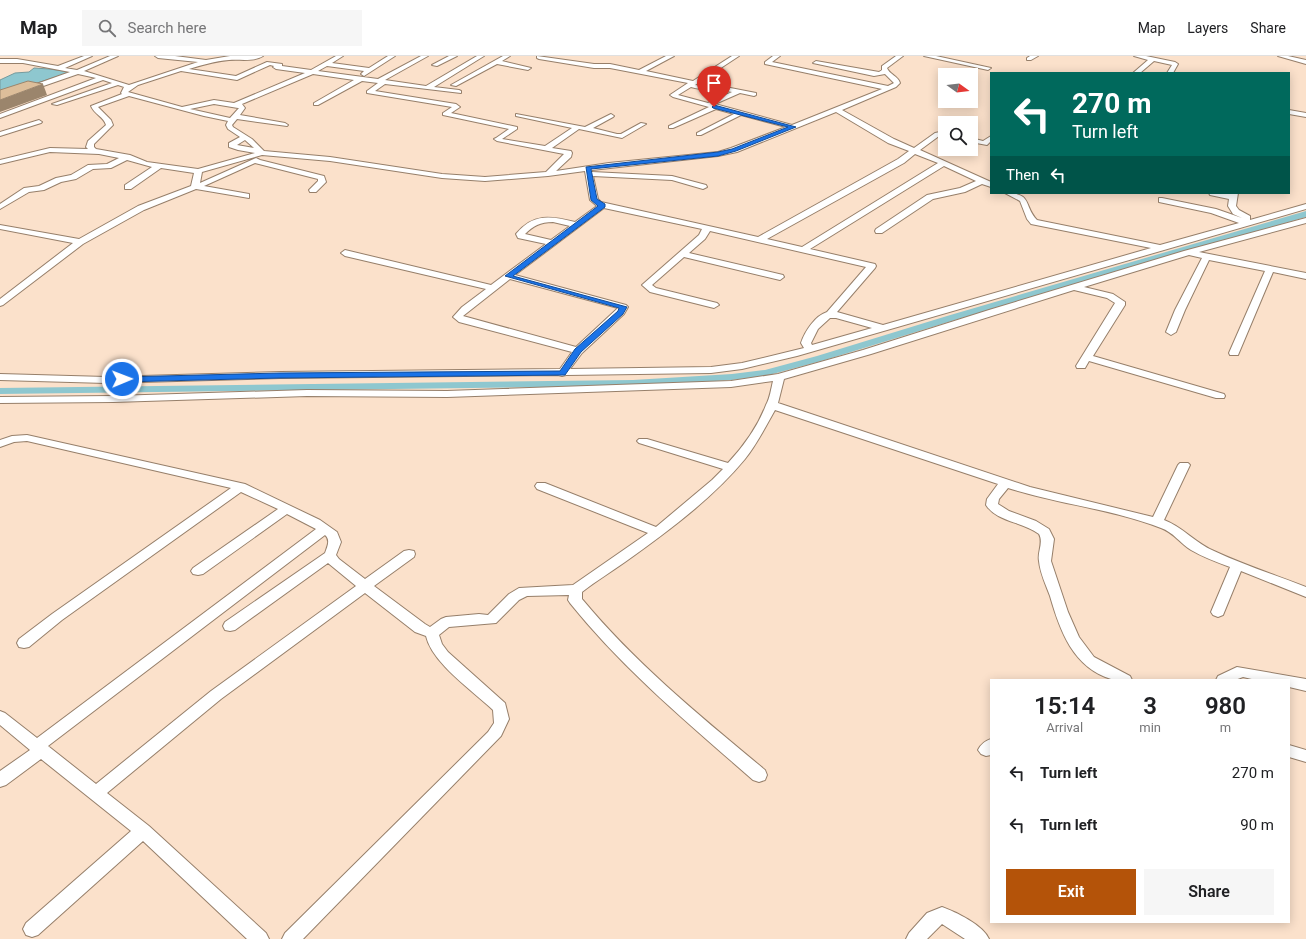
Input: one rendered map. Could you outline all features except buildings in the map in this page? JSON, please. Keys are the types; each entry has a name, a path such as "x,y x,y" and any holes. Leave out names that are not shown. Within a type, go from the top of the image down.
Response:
{"street":[{"path":"59,68 89,56"},
{"path":"0,99 77,72 115,56"},
{"path":"158,56 208,61"},
{"path":"223,59 230,56"},
{"path":"260,56 208,61 128,91 94,106 95,109 109,121 110,125 90,143 90,147 94,151 127,157 146,164 198,171 264,153"},
{"path":"182,109 214,102 237,104 312,72 340,56"},
{"path":"316,104 358,79 392,56"},
{"path":"415,56 424,57"},
{"path":"435,65 454,56"},
{"path":"426,88 481,56"},
{"path":"454,85 507,56"},
{"path":"538,56 594,66 610,66 685,80 691,82 691,85 701,88 715,87 754,94"},
{"path":"639,72 672,56"},
{"path":"736,56 673,95 793,127"},
{"path":"776,56 767,63 888,88"},
{"path":"816,63 880,74 884,71 884,67 888,63 900,56"},
{"path":"927,56 988,68"},
{"path":"1029,59 1036,56"},
{"path":"1137,56 1175,64 1171,72"},
{"path":"1281,56 1306,62"},
{"path":"424,57 381,82 369,92 454,105 457,107 445,114 484,120 494,124 515,128 498,139 568,153 568,155 548,174"},
{"path":"28,63 40,58"},
{"path":"1137,72 1153,59"},
{"path":"0,61 10,60 59,68 102,78 118,83 128,91 182,109 284,125"},
{"path":"495,62 528,68"},
{"path":"183,70 237,78 269,63 280,65 276,67 459,92"},
{"path":"325,64 370,70"},
{"path":"245,137 232,145 238,148 264,153 330,159 464,179 500,178 589,171 718,154 734,150 888,88 897,83 896,80 884,71"},
{"path":"0,116 102,78"},
{"path":"46,108 118,83"},
{"path":"671,128 740,91"},
{"path":"237,104 242,108 233,118 229,125 230,128 245,137 264,153"},
{"path":"836,109 891,141 944,163 990,185"},
{"path":"1290,112 1306,115"},
{"path":"699,134 740,113"},
{"path":"518,115 619,136 643,124"},
{"path":"586,129 611,116"},
{"path":"1,133 39,122"},
{"path":"547,148 578,127"},
{"path":"759,240 890,167 938,134"},
{"path":"978,142 984,143 990,139"},
{"path":"0,162 50,150 104,153"},
{"path":"0,303 80,242 141,208 219,178 254,161 264,153"},
{"path":"0,207 27,190 41,188 59,180 73,177 91,167 108,166 127,157"},
{"path":"254,161 321,178 322,182 313,190"},
{"path":"803,250 944,163"},
{"path":"128,186 159,166"},
{"path":"195,187 198,171"},
{"path":"589,171 672,178 703,187"},
{"path":"589,171 594,200 602,205 872,266 831,314 825,316 807,338 806,343 810,349"},
{"path":"879,231 930,197 962,190 982,181"},
{"path":"195,187 246,196"},
{"path":"1011,194 1024,200 1031,219 1034,222 1306,276"},
{"path":"1223,194 1233,195 1232,206 1236,212 1250,222"},
{"path":"1162,200 1213,211 1250,222"},
{"path":"578,351 462,320 458,317 465,309 602,205"},
{"path":"0,377 106,380 711,370 742,366 793,356 810,349 1306,206"},
{"path":"552,243 521,236 520,234 538,221 544,219 576,225"},
{"path":"0,400 113,399 307,393 446,394 566,391 731,384 783,375 867,352 992,312 1076,288 1187,253 1306,220"},
{"path":"0,227 80,242"},
{"path":"707,228 702,237 647,285 653,290 714,305"},
{"path":"345,253 493,288"},
{"path":"683,254 780,277"},
{"path":"1171,332 1180,310 1207,256"},
{"path":"1234,353 1270,269"},
{"path":"508,276 623,307 621,312 578,351 562,373"},
{"path":"1076,288 1110,296 1120,302 1120,305 1084,362 1220,396"},
{"path":"831,314 883,328"},
{"path":"432,633 446,622 491,620 514,597 524,591 576,590 658,532 716,483 741,456 772,405 783,375 793,356"},
{"path":"772,405 1005,483 1157,522 1168,526 1194,546 1204,551 1306,592"},
{"path":"3,441 27,438 216,480 240,487 325,529 333,535 335,542 330,555 230,626"},
{"path":"643,440 730,467"},
{"path":"1157,522 1184,465"},
{"path":"1005,483 992,499 992,505 996,510 1003,514 1037,526 1046,532 1048,539 1045,551 1045,561 1069,632 1077,647 1086,658 1123,679"},
{"path":"541,486 658,532"},
{"path":"24,643 57,617 240,487"},
{"path":"198,571 286,509"},
{"path":"0,780 325,529"},
{"path":"96,793 216,695 408,554"},
{"path":"330,555 334,562 364,586 420,628 432,633"},
{"path":"1218,612 1237,565"},
{"path":"576,590 575,600 603,634 659,690 759,775"},
{"path":"291,939 501,727 503,717 500,707 443,656 435,645 432,633"},
{"path":"1225,679 1237,672 1244,672 1279,679"},
{"path":"1290,681 1306,685"},
{"path":"0,716 143,831 248,926 260,939"},
{"path":"1290,751 1306,756"},
{"path":"32,929 143,831"},
{"path":"915,939 933,919 942,915 953,920 980,939"}],"water":[{"path":"34,68 71,72 0,95 0,80 15,73 29,72"}],"waterway":[{"path":"0,391 633,383 732,377 765,373 821,358 951,318 1306,214"}],"route":[{"path":"122,379 562,373 578,351 621,312 623,307 508,276 602,205 598,204 594,200 588,168 718,154 734,150 793,127 714,107"}]}
